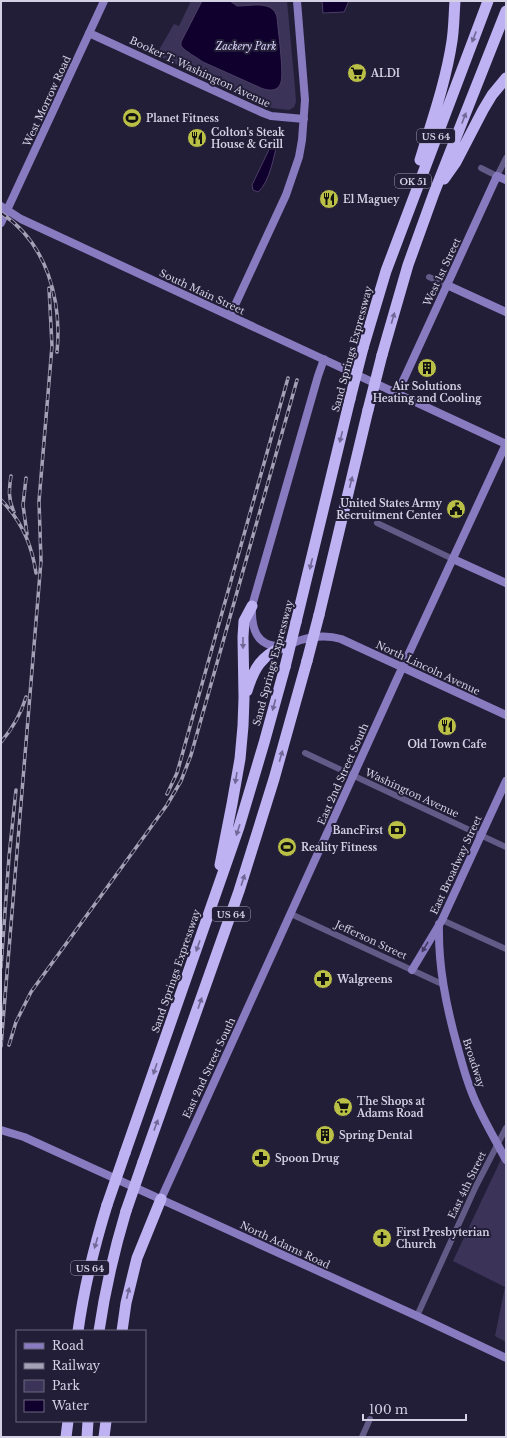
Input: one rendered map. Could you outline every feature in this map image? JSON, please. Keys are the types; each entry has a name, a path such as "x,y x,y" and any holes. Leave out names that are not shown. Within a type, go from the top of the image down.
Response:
{"highway":[{"name":"OK 51","path":"386,271 441,90 452,41 455,1"},
{"name":"Sand Springs Expressway","path":"78,1330 86,1283 94,1249 107,1206 211,909 246,804 285,667 363,348 386,271 488,1"},
{"name":"US 64","path":"99,1330 110,1269 126,1212 242,884 274,779 319,615 382,355 408,265 434,194 506,11"},
{"name":"OK 51","path":"434,194 456,162 492,95 506,78"},
{"path":"211,909 236,783 243,726 244,621 252,606"},
{"path":"244,698 251,679 260,663 272,651 284,646"},
{"path":"122,1330 126,1302 138,1258 161,1199"},
{"path":"66,1437 68,1422"},
{"path":"87,1437 88,1422"},
{"path":"104,1437 106,1422"}],"street":[{"name":"West Morrow Road","path":"1,223 4,208 90,33 104,1"},
{"path":"230,316 291,183 299,156 304,119 305,93 297,1"},
{"name":"Booker T. Washington Avenue","path":"90,33 263,113 271,116 304,119"},
{"name":"West 1st Street","path":"397,394 506,158"},
{"path":"481,168 506,180"},
{"name":"South Main Street","path":"4,208 21,220 506,444"},
{"path":"429,277 506,312"},
{"path":"284,646 267,643 256,635 251,620 252,606 324,359"},
{"name":"East 2nd Street South","path":"161,1199 506,444"},
{"path":"377,524 506,583"},
{"name":"North Lincoln Avenue","path":"284,646 305,639 321,637 330,636 341,639 506,715"},
{"name":"Washington Avenue","path":"305,754 506,846"},
{"name":"East Broadway Street","path":"442,984 439,952 440,922 506,782"},
{"name":"Jefferson Street","path":"291,914 442,984"},
{"path":"412,970 440,922 506,949"},
{"name":"Broadway","path":"442,984 469,1085 479,1108 506,1160"},
{"name":"East 4th Street","path":"417,1316 476,1186 506,1128"},
{"name":"North Adams Road","path":"1,1130 55,1151 506,1358"},
{"path":"362,1437 370,1419"}],"green space":[{"name":"Zackery Park","path":"191,1 287,1 296,102 294,107 289,110 272,108 156,55 174,24 179,26"},
{"path":"506,1149 506,1342 495,1336 505,1287 453,1261"}],"water":[{"name":"Zackery Park","path":"202,1 230,1 237,6 261,5 271,8 275,12 277,17 282,70 281,82 278,88 267,90 261,88 203,62 188,53 181,46 181,42"},
{"path":"322,1 349,1 344,12 323,13"},
{"path":"275,137 278,140 269,175 266,182 258,192 253,190 252,185"}],"railway":[{"path":"1,213 17,225 30,240 40,256 48,274 54,293 57,313 57,352"},
{"path":"1,1046 41,561 39,501 52,346 49,288"},
{"path":"167,794 177,773 288,378"},
{"path":"9,1045 16,1022 31,992 167,805 181,781 191,755 297,380"},
{"path":"11,476 10,494 14,512"},
{"path":"26,478 23,505 27,534"},
{"path":"1,500 20,525 32,553 36,573"},
{"path":"1,742 16,721 26,697"},
{"path":"1,967 9,857 16,790"}],"place":[{"name":"ALDI","path":"357,73"},
{"name":"Planet Fitness","path":"132,118"},
{"name":"Colton's Steak House & Grill","path":"197,138"},
{"name":"El Maguey","path":"329,199"},
{"name":"Air Solutions Heating and Cooling","path":"427,368"},
{"name":"United States Army Recruitment Center","path":"456,509"},
{"name":"Old Town Cafe","path":"447,726"},
{"name":"BancFirst","path":"397,830"},
{"name":"Reality Fitness","path":"287,847"},
{"name":"Walgreens","path":"323,979"},
{"name":"The Shops at Adams Road","path":"343,1107"},
{"name":"Spring Dental","path":"325,1135"},
{"name":"Spoon Drug","path":"261,1158"},
{"name":"First Presbyterian Church","path":"382,1238"}]}
